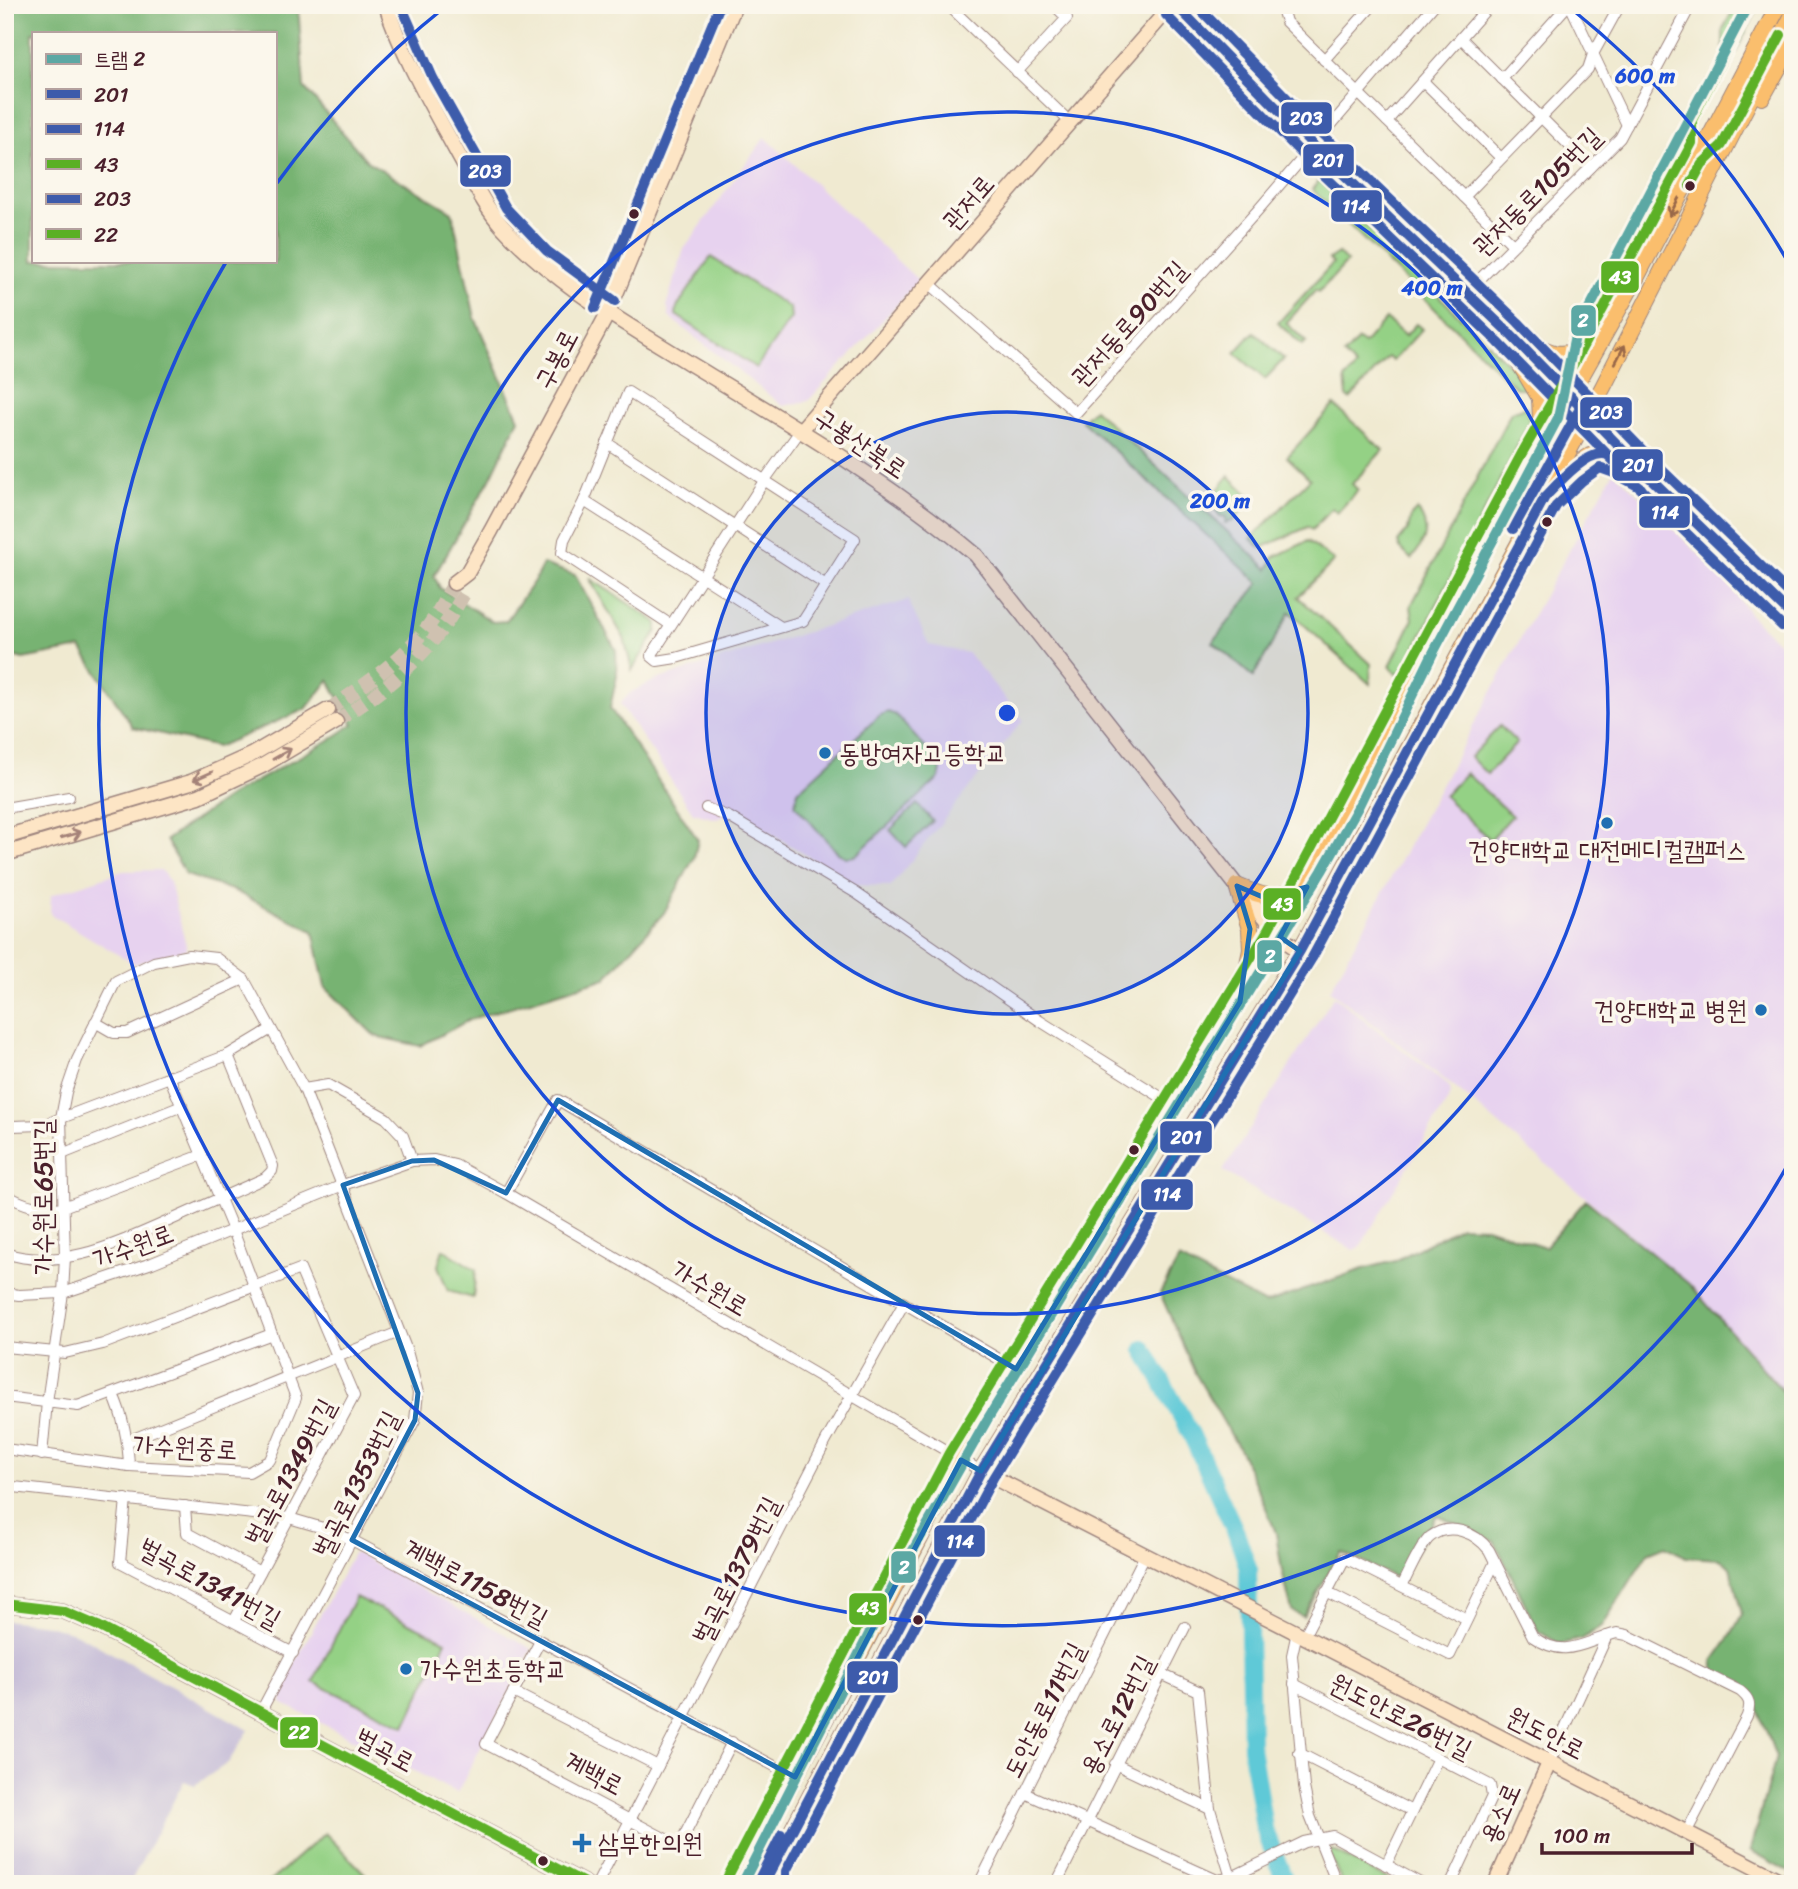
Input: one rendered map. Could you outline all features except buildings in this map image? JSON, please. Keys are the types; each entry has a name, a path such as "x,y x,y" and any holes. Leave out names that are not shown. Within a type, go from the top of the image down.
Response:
{"main road":[{"name":"구봉산북로","path":"386,5 418,83 480,195 494,215 544,268 585,299 800,431 944,528 976,555 1237,886 1280,937 1300,951"},
{"name":"구봉로","path":"461,586 608,313 735,5"},
{"name":"관저로","path":"800,431 1174,5"},
{"path":"1706,146 1706,125 1766,5"},
{"path":"739,1884 961,1460 1280,937 1534,460 1636,278 1779,5"},
{"path":"764,1884 772,1876 981,1471 1300,951 1545,497 1793,15"},
{"path":"1713,172 1732,154 1793,42"},
{"path":"1508,332 1548,351 1560,354 1572,352 1590,333 1607,299 1636,278"},
{"path":"1508,332 1514,354 1536,389 1542,407 1534,460"},
{"path":"1545,497 1588,457 1600,454 1614,458 1648,476"},
{"path":"5,837 191,782 332,716 262,766 199,796 5,853"},
{"path":"1237,886 1265,898 1307,887"},
{"path":"1237,886 1250,929 1251,950 1240,1002"},
{"path":"981,1471 1145,1555"},
{"name":"원도안로","path":"1145,1555 1787,1884"},
{"name":"벌곡로","path":"5,1604 63,1611 98,1626 586,1884"},
{"name":"용소로","path":"1495,1884 1549,1763"}],"street":[{"path":"948,5 1070,122"},
{"path":"1017,72 1068,18 1054,5"},
{"path":"1174,5 1508,332 1648,476 1793,617"},
{"path":"1285,5 1282,8 1286,22 1513,245"},
{"path":"1324,60 1373,5"},
{"path":"1314,145 1434,5"},
{"path":"1387,121 1490,5"},
{"path":"1464,197 1588,69 1592,54 1620,5"},
{"name":"관저동로105번길","path":"1467,292 1620,138 1691,5"},
{"path":"1502,79 1572,7 1627,125"},
{"path":"1461,38 1591,167"},
{"path":"1423,81 1501,158"},
{"name":"관저동로90번길","path":"929,283 1076,413 1314,145"},
{"path":"671,625 562,553 564,540 584,501 628,392 764,481 855,539 803,621 677,658 657,661 651,656 764,481 800,431"},
{"path":"607,443 826,585"},
{"path":"584,501 781,627"},
{"path":"5,808 69,797"},
{"path":"706,808 729,817 856,893 1040,1021 1175,1106"},
{"name":"가수원로65번길","path":"63,1293 65,1257 61,1118 66,1092 77,1060 116,981 153,962 189,955 216,958 244,979 303,1089 343,1185"},
{"path":"95,1022 114,1033 127,1034 244,979"},
{"path":"5,1124 44,1125 228,1055 271,1029"},
{"path":"5,1252 22,1258 65,1257 93,1252 265,1178 273,1167 228,1055"},
{"name":"가수원중로","path":"5,1449 129,1465 249,1472 270,1460 296,1398 233,1230 170,1076"},
{"path":"303,1089 328,1085 386,1118 403,1136 412,1161"},
{"path":"506,1193 558,1100 1016,1369"},
{"path":"62,1154 182,1106"},
{"path":"5,1194 27,1205 41,1208 63,1207 202,1155"},
{"name":"가수원로","path":"5,1293 19,1296 63,1293 152,1264 343,1185 412,1161 434,1160 455,1165 506,1193 635,1270 852,1393 864,1403 981,1471"},
{"name":"벌곡로1353번길","path":"260,1713 415,1420 418,1393 411,1363 343,1185"},
{"name":"벌곡로1349번길","path":"234,1621 354,1396 300,1269 255,1287"},
{"path":"5,1347 65,1353 103,1344 255,1287"},
{"path":"42,1455 63,1293"},
{"name":"벌곡로1379번길","path":"597,1884 852,1393 904,1303"},
{"name":"가수원중로","path":"128,1441 399,1332"},
{"path":"5,1397 78,1406 272,1334"},
{"path":"113,1394 121,1410 128,1441 129,1465"},
{"name":"계백로1158번길","path":"5,1486 289,1518 323,1528 684,1716 795,1777"},
{"name":"벌곡로1341번길","path":"126,1499 120,1562 293,1653"},
{"path":"185,1506 187,1533 260,1572"},
{"path":"1467,1619 1402,1586 1431,1536 1452,1529 1461,1530 1482,1542 1533,1637 1542,1644 1562,1650 1618,1633 1627,1635 1740,1691 1748,1698 1750,1705 1747,1716 1686,1833"},
{"name":"도안동로11번길","path":"979,1884 1145,1555"},
{"name":"원도안로26번길","path":"1337,1884 1310,1816 1299,1753 1292,1656 1301,1634 1345,1558 1402,1586"},
{"path":"1326,1592 1450,1655 1495,1562"},
{"name":"용소로12번길","path":"1056,1884 1185,1627"},
{"path":"1549,1763 1607,1636"},
{"path":"540,1641 513,1692 658,1766"},
{"path":"1161,1674 1198,1690 1210,1809 1232,1881"},
{"name":"원도안로26번길","path":"1294,1684 1490,1785 1492,1796 1451,1884"},
{"name":"계백로","path":"513,1692 486,1744 679,1846 732,1742"},
{"path":"1299,1753 1412,1811"},
{"path":"1386,1865 1437,1758"},
{"path":"1115,1764 1210,1809"},
{"path":"1026,1793 1217,1880 1232,1881 1248,1867 1304,1842 1333,1836 1422,1884"}],"highlighted area":[{"path":"1237,886 1265,898 1307,887 1280,937 1300,951 981,1471 961,1460 795,1777 352,1540 415,1420 418,1393 343,1185 412,1161 434,1160 506,1193 558,1100 1016,1369 1240,1002 1250,929"}],"shaded area":[{"path":"765,137 919,281 808,401 783,406 669,317 667,303 684,249"},
{"name":"건양대학교 대전메디컬캠퍼스","path":"1614,471 1727,582 1751,616 1793,656 1793,1403 1689,1284 1453,1086 1330,990"},
{"name":"동방여자고등학교","path":"908,600 929,645 968,653 1023,720 891,886 855,885 733,810 717,819 693,813 620,704 631,692 656,680"},
{"path":"161,870 170,882 187,949 134,964 50,914 51,895 123,871"},
{"path":"1334,996 1450,1087 1451,1095 1360,1247 1353,1250 1223,1171"},
{"name":"가수원초등학교","path":"354,1552 532,1649 457,1793 282,1703 280,1690"},
{"path":"5,1620 48,1625 77,1634 249,1730 228,1763 195,1785 184,1781 132,1879 135,1884 13,1884 5,1873"}],"green space":[{"path":"5,5 298,5 304,87 367,161 452,212 475,318 519,419 490,479 434,576 440,588 493,622 506,621 543,564 575,575 616,650 617,676 610,708 698,840 694,858 664,913 606,978 471,1019 420,1046 375,1036 325,987 313,931 235,891 186,875 166,840 230,796 353,724 329,680 306,709 217,747 133,727 81,648 23,659 5,654"},
{"path":"1736,5 1759,5 1736,52 1723,47 1723,29"},
{"path":"1320,180 1527,382 1523,388 1516,388 1312,189"},
{"path":"1338,253 1347,262 1319,292 1316,290 1286,323 1306,342 1302,345 1278,323 1333,263 1329,259"},
{"path":"711,257 790,308 791,318 756,368 676,315 677,307"},
{"path":"1386,319 1405,336 1416,324 1422,329 1393,361 1388,357 1350,399 1347,396 1345,379 1356,367 1344,355 1358,340 1364,344"},
{"path":"1254,332 1284,359 1265,379 1235,353"},
{"path":"1334,405 1383,450 1352,484 1358,490 1337,513 1332,508 1312,530 1308,527 1261,548 1251,539 1310,479 1287,457"},
{"path":"1526,407 1530,421 1403,672 1396,674 1390,666 1413,619 1411,606 1511,412"},
{"path":"1094,409 1268,569 1274,557 1308,541 1334,561 1298,597 1371,664 1370,684 1290,612 1253,677 1213,642 1259,583 1082,421"},
{"path":"1229,476 1253,499 1233,521 1225,523 1226,517 1220,516 1209,501"},
{"path":"1417,510 1424,523 1425,535 1411,559 1398,542 1408,530 1411,516"},
{"path":"589,578 657,622 657,631 632,670 624,638"},
{"path":"888,712 896,715 938,762 941,771 939,778 855,856 846,857 838,853 795,805 798,791 880,715"},
{"path":"1500,726 1517,743 1487,774 1470,757"},
{"path":"1466,773 1512,816 1490,840 1444,796"},
{"path":"917,804 933,821 906,847 890,830"},
{"path":"1586,1200 1689,1284 1793,1403 1793,1874 1750,1850 1776,1757 1752,1693 1716,1675 1713,1661 1742,1614 1730,1567 1720,1559 1686,1557 1665,1546 1648,1553 1602,1626 1582,1639 1560,1644 1538,1631 1495,1542 1437,1515 1401,1577 1396,1578 1341,1552 1303,1617 1292,1611 1276,1533 1266,1508 1241,1452 1195,1373 1160,1293 1179,1259 1265,1304 1363,1269 1395,1261 1461,1226 1486,1227 1545,1247"},
{"path":"443,1249 476,1270 473,1298 448,1291 438,1266"},
{"path":"355,1597 446,1641 405,1726 313,1682"},
{"path":"325,1833 375,1884 267,1884"},
{"path":"1332,1850 1397,1884 1343,1884 1328,1852"}],"waterway":[{"path":"1144,1349 1191,1434 1237,1535 1248,1568 1251,1747 1264,1828 1286,1884"}],"tunnel":[{"path":"328,710 369,682 407,650 433,620 454,583"},
{"path":"336,722 379,691 418,657 445,625 467,589"}],"tram line":[{"name":"2","path":"742,1884 899,1575 987,1420 1322,871 1358,807 1432,655 1558,418 1575,336 1748,5"}],"transit line":[{"name":"203","path":"401,5 433,78 506,208 547,251 615,301"},
{"name":"203","path":"595,308 720,5"},
{"name":"201","path":"1176,5 1313,145 1508,332 1648,476 1793,617"},
{"name":"203","path":"1196,5 1323,135 1518,322 1658,466 1793,597"},
{"name":"43","path":"727,1878 949,1453 1268,930 1522,453 1573,365 1692,143 1692,120 1750,5"},
{"name":"114","path":"1166,15 1303,155 1498,342 1638,486 1783,627"},
{"name":"43","path":"1690,186 1702,164 1722,145 1781,35"},
{"name":"201","path":"1501,522 1571,396"},
{"name":"114","path":"1513,529 1583,403"},
{"name":"201","path":"764,1884 981,1471 1300,951 1545,497 1571,471 1596,455 1615,457 1648,476"},
{"name":"114","path":"786,1884 786,1871 993,1478 1312,958 1556,506 1600,468 1641,488"},
{"name":"22","path":"5,1604 63,1611 98,1626 586,1884"},
{"name":"114","path":"755,1884 781,1834"}],"place":[{"name":"동방여자고등학교","path":"825,753"},
{"name":"건양대학교 대전메디컬캠퍼스","path":"1607,823"},
{"name":"건양대학교 병원","path":"1761,1010"},
{"name":"가수원초등학교","path":"406,1669"},
{"name":"삼부한의원","path":"582,1843"}]}
